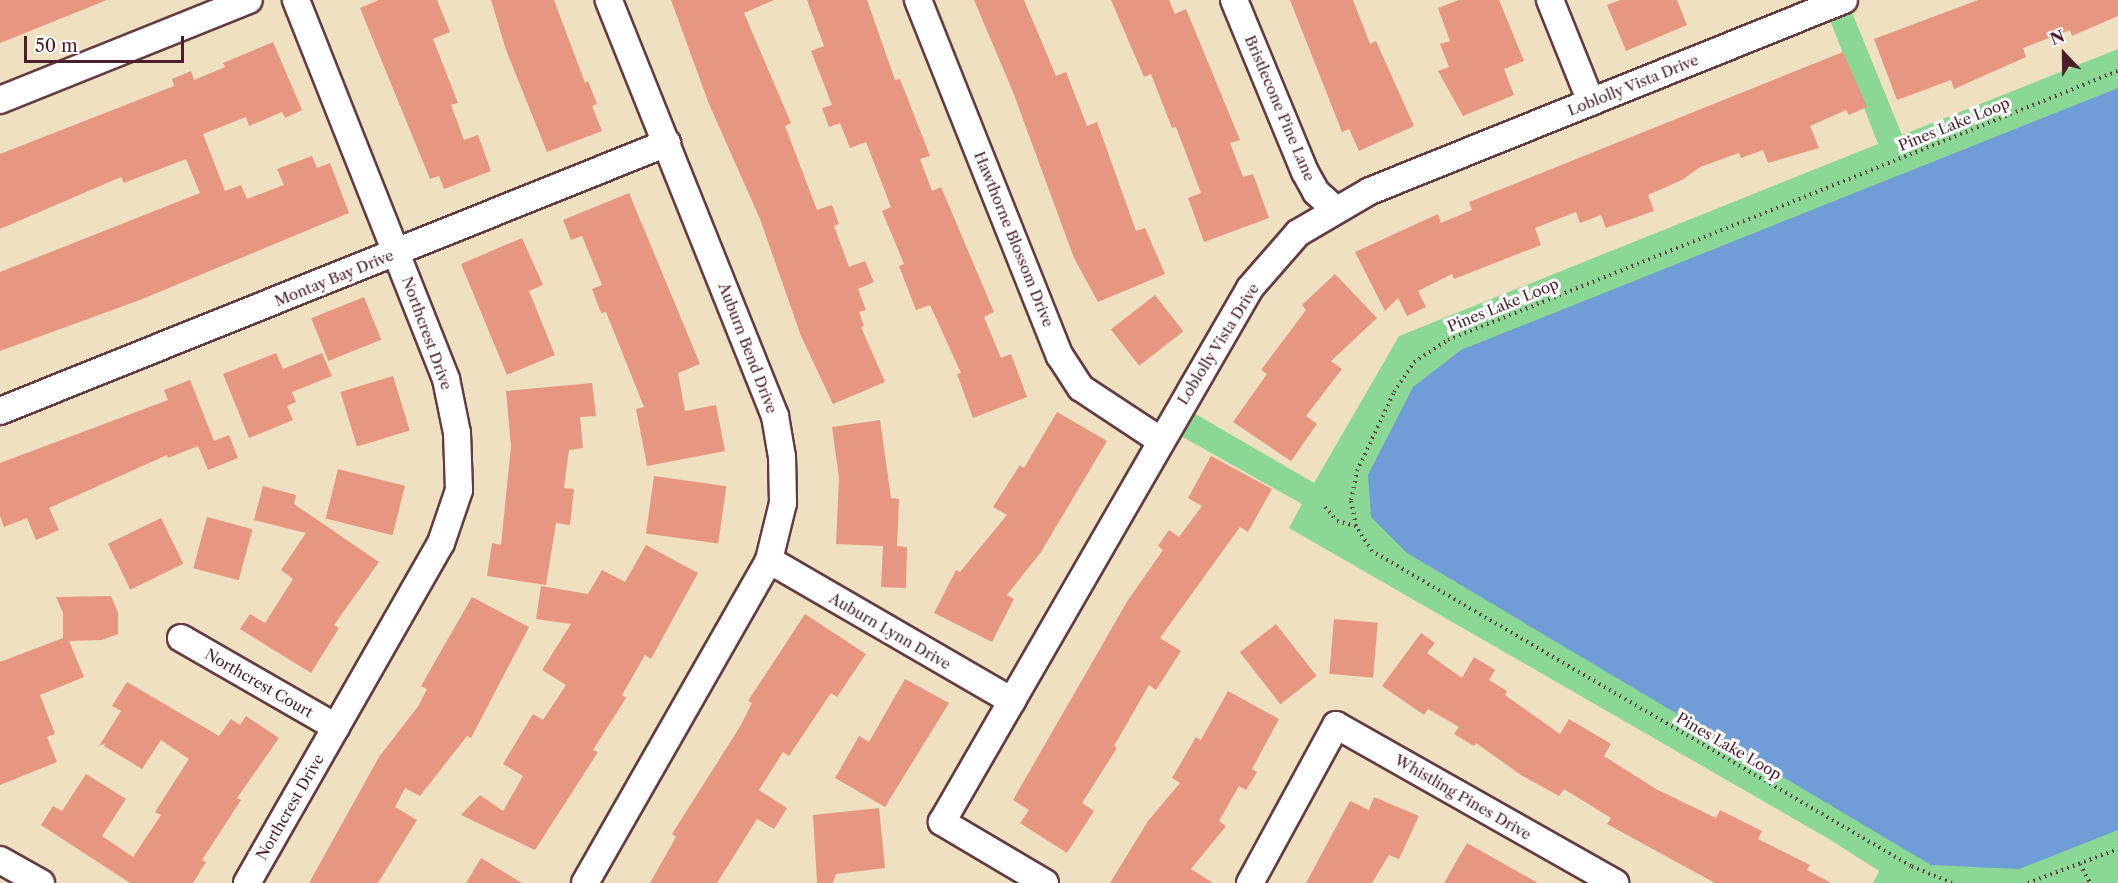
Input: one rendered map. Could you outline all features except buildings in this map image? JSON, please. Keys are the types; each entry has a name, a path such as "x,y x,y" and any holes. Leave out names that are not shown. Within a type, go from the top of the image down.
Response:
{"street":[{"path":"0,100 249,0"},
{"name":"Northcrest Drive","path":"247,883 441,543 459,490 457,433 446,379 296,0"},
{"name":"Auburn Bend Drive","path":"585,883 769,560 783,503 782,457 775,416 609,0"},
{"name":"Hawthorne Blossom Drive","path":"918,0 1060,356 1081,388 1160,440"},
{"name":"Bristlecone Pine Lane","path":"1234,0 1305,172 1316,192 1335,209"},
{"path":"1550,0 1592,102"},
{"name":"Loblolly Vista Drive","path":"1045,883 942,822 1160,440 1250,288 1298,233 1335,209 1844,0"},
{"name":"Montay Bay Drive","path":"0,411 667,143"},
{"name":"Auburn Lynn Drive","path":"769,560 1012,701"},
{"name":"Northcrest Court","path":"181,638 336,727"},
{"name":"Whistling Pines Drive","path":"1250,883 1336,725 1585,876 1615,883"},
{"path":"0,860 40,883"}],"path":[{"name":"Pines Lake Loop","path":"1952,883 1911,866 1372,551 1356,526 1351,500 1357,471 1374,432 1414,362 1448,340 2118,71"},
{"path":"1324,507 1337,521 1356,526"},
{"path":"2028,883 2118,849"},
{"path":"2080,864 2090,883"}],"green space":[{"path":"1851,10 1902,135 2118,49 2118,883 1873,883 1879,871 1829,839 1289,528 1302,504 1181,436 1194,413 1314,483 1399,336 1878,144 1830,20"}],"water":[{"path":"2118,88 2118,830 2019,869 1931,865 1407,553 1371,517 1368,475 1413,387 1461,350"}]}
